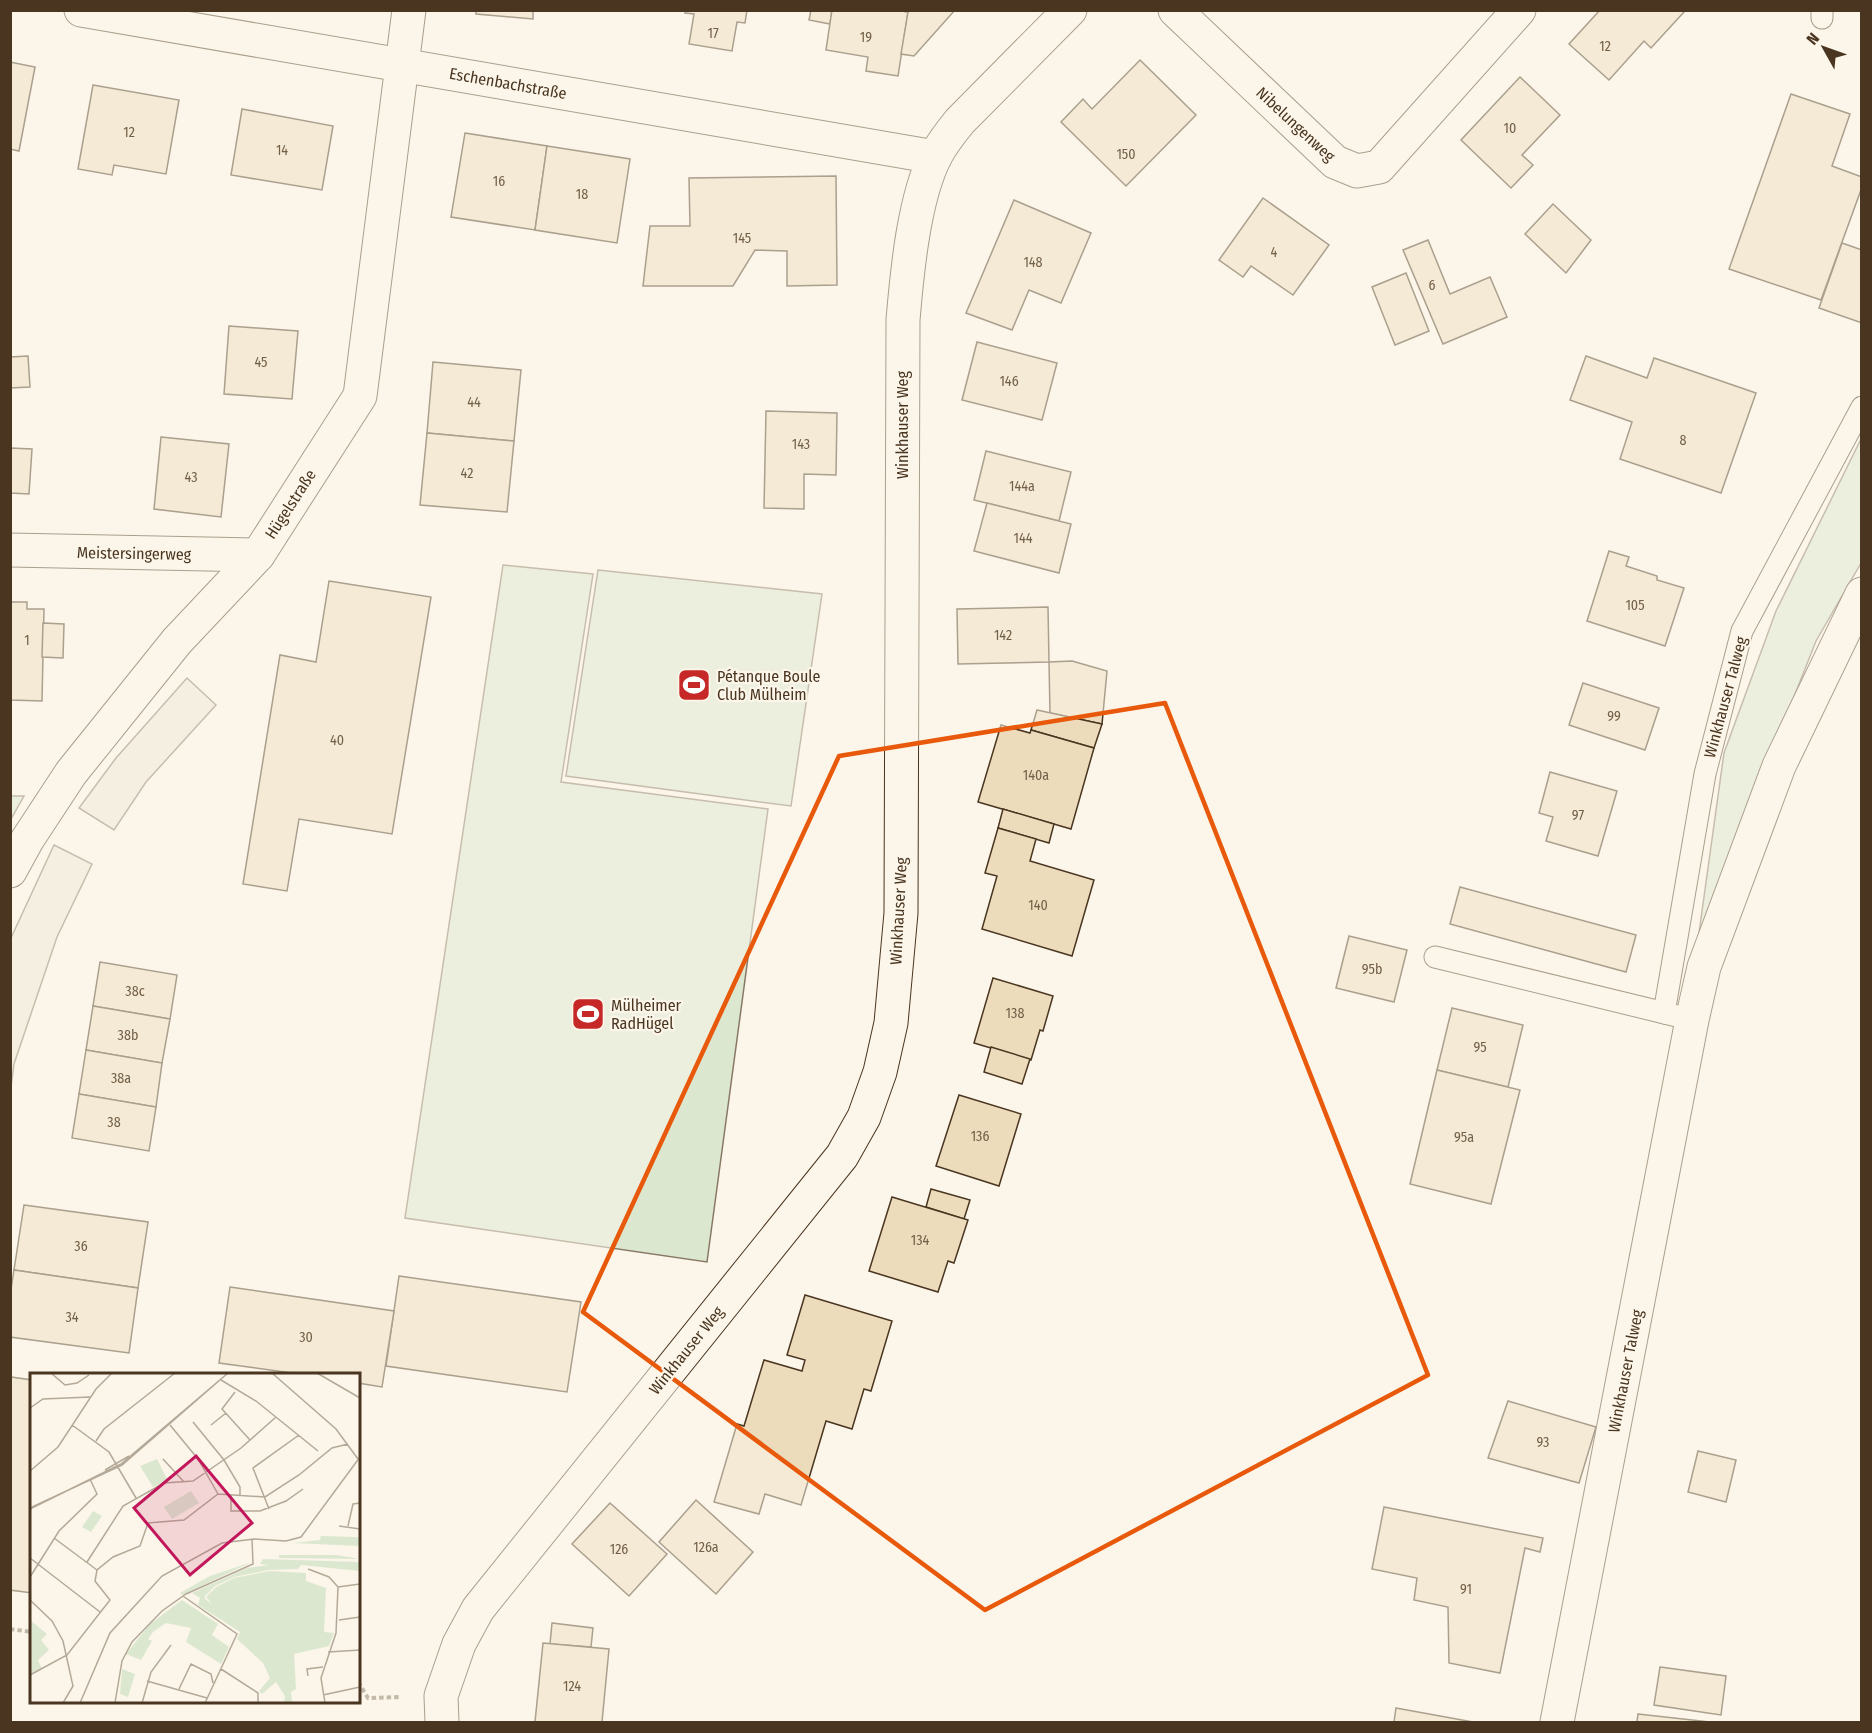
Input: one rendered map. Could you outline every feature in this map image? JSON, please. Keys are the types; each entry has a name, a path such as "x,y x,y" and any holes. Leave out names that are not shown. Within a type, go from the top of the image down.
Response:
{"street":[{"name":"Eschenbachstraße","path":"81,10 935,157"},
{"name":"Hügelstraße","path":"10,871 27,840 71,773 177,641 258,555 360,396 409,10"},
{"name":"Winkhauser Weg","path":"442,1722 441,1696 459,1644 478,1609 842,1156 864,1117 880,1072 891,1023 900,913 903,320 907,276 923,190 935,157 946,138 1070,10"},
{"name":"Nibelungenweg","path":"1175,10 1335,162 1357,171 1379,167 1519,10"},
{"name":"Meistersingerweg","path":"10,550 258,555"},
{"name":"Winkhauser Talweg","path":"1557,1722 1678,1016 1704,967 1779,766 1862,594"}],"lane":[{"name":"Winkhauser Talweg","path":"1678,1016 1705,774 1742,630 1862,407"},
{"path":"1435,957 1678,1016"}],"path":[{"path":"10,1629 30,1632"},
{"path":"360,1685 368,1698"}],"highlighted area":[{"path":"1165,703 1428,1375 985,1610 583,1312 839,756"}],"green space":[{"path":"1861,439 1861,563 1816,641 1698,940 1724,753 1776,611"},
{"name":"Mülheimer RadHügel","path":"503,565 593,574 561,782 768,809 707,1262 405,1218"},
{"name":"Pétanque Boule Club Mülheim","path":"598,570 822,594 791,806 566,776"},
{"path":"10,796 24,796 11,819"}],"shaded area":[{"path":"187,678 216,705 146,782 114,830 79,808 116,758"},
{"path":"54,845 92,864 57,937 14,1064 11,1087 11,938"}],"building":[{"path":"476,10 533,10 533,19 476,14"},
{"path":"686,10 747,10 745,23 737,22 732,51 689,44 694,14 685,13"},
{"path":"811,10 832,10 830,24 809,20"},
{"path":"832,10 908,12 898,76 866,71 868,57 826,50"},
{"path":"896,10 955,10 914,56 901,54 908,12"},
{"path":"1600,10 1682,10 1684,12 1651,48 1644,41 1609,80 1569,44"},
{"path":"1140,60 1196,115 1126,186 1061,122 1083,99 1092,109"},
{"path":"10,62 35,67 19,151 10,149"},
{"path":"1520,77 1560,115 1522,155 1533,165 1511,188 1461,140"},
{"path":"93,85 179,100 166,174 114,165 112,175 78,169"},
{"path":"1791,94 1850,114 1832,166 1862,177 1862,187 1821,300 1729,269"},
{"path":"242,109 333,126 322,190 231,175"},
{"path":"465,133 547,146 535,230 451,217"},
{"path":"547,146 630,159 617,243 535,230"},
{"path":"836,176 837,285 787,286 787,251 755,250 733,286 643,286 650,226 690,226 689,178"},
{"path":"1263,198 1329,245 1293,295 1251,266 1243,277 1219,260"},
{"path":"1014,200 1091,233 1061,303 1029,290 1012,330 966,313"},
{"path":"1553,204 1591,240 1566,273 1525,234"},
{"path":"1428,240 1450,294 1490,277 1507,317 1443,344 1403,250"},
{"path":"1842,243 1862,250 1862,323 1819,308"},
{"path":"1406,273 1429,331 1395,345 1372,287"},
{"path":"229,326 298,331 292,399 224,394"},
{"path":"977,342 1057,363 1042,420 962,400"},
{"path":"28,356 30,387 10,388 10,357"},
{"path":"1586,356 1647,378 1654,358 1756,393 1721,493 1620,459 1632,422 1570,400"},
{"path":"433,362 521,370 514,441 427,433"},
{"path":"766,411 837,413 836,475 804,474 804,509 764,508"},
{"path":"427,433 514,441 507,512 420,505"},
{"path":"161,437 229,444 221,517 154,509"},
{"path":"10,448 32,449 29,494 10,493"},
{"path":"986,451 1071,472 1059,521 974,500"},
{"path":"987,503 1071,524 1059,573 974,551"},
{"path":"1609,551 1629,557 1626,566 1657,576 1657,580 1684,588 1665,646 1587,621"},
{"path":"329,581 431,597 392,834 299,819 287,891 243,884 280,655 316,662"},
{"path":"10,602 27,602 27,609 44,609 42,701 10,700"},
{"path":"1048,607 1049,662 958,664 957,609"},
{"path":"43,623 64,624 63,658 42,657"},
{"path":"1072,661 1107,671 1102,724 1050,713 1049,662"},
{"path":"1583,683 1659,708 1645,750 1569,725"},
{"path":"1037,710 1102,724 1094,748 1031,730"},
{"path":"1001,725 1030,733 1031,730 1094,748 1071,829 978,802"},
{"path":"1550,772 1617,791 1598,856 1546,841 1553,817 1539,813"},
{"path":"1003,809 1054,824 1049,843 998,828"},
{"path":"998,828 1036,839 1030,861 1094,880 1072,956 982,929 997,876 985,873"},
{"path":"1460,887 1636,935 1626,972 1450,924"},
{"path":"1349,936 1407,950 1394,1002 1336,988"},
{"path":"100,962 177,975 170,1019 93,1006"},
{"path":"993,978 1053,996 1043,1031 1040,1030 1031,1060 974,1043"},
{"path":"93,1006 170,1019 162,1063 86,1050"},
{"path":"1452,1008 1523,1025 1508,1087 1437,1070"},
{"path":"991,1047 1030,1059 1022,1084 984,1072"},
{"path":"86,1050 162,1063 156,1107 79,1094"},
{"path":"1437,1070 1520,1090 1491,1204 1410,1184"},
{"path":"79,1094 156,1107 149,1151 72,1138"},
{"path":"959,1095 1021,1114 999,1186 936,1166"},
{"path":"931,1189 970,1200 964,1219 926,1207"},
{"path":"892,1197 968,1220 954,1263 948,1261 938,1292 869,1271"},
{"path":"24,1205 148,1222 138,1288 14,1270"},
{"path":"14,1270 138,1288 129,1353 10,1337 10,1296"},
{"path":"399,1276 581,1302 567,1392 386,1366"},
{"path":"230,1287 394,1311 382,1387 360,1383 360,1373 292,1373 219,1363"},
{"path":"805,1295 892,1321 871,1391 864,1389 852,1429 826,1421 801,1505 765,1494 759,1514 714,1502 737,1424 744,1426 764,1360 802,1371 805,1360 787,1355"},
{"path":"11,1377 30,1380 30,1593 10,1590"},
{"path":"1508,1401 1596,1427 1579,1483 1488,1458"},
{"path":"1698,1451 1736,1460 1726,1502 1688,1492"},
{"path":"696,1500 753,1552 716,1594 659,1542"},
{"path":"610,1503 667,1554 629,1596 572,1544"},
{"path":"1384,1507 1543,1538 1540,1552 1525,1548 1500,1673 1449,1663 1448,1607 1414,1600 1417,1578 1372,1569"},
{"path":"552,1623 593,1628 591,1647 550,1644"},
{"path":"543,1643 609,1649 602,1722 535,1722"},
{"path":"1660,1667 1726,1676 1721,1715 1654,1705"},
{"path":"1396,1708 1473,1722 1394,1722"},
{"path":"1638,1714 1710,1722 1637,1722"}],"place":[{"name":"Pétanque Boule Club Mülheim","path":"694,685"},
{"name":"Mülheimer RadHügel","path":"588,1014"}]}
